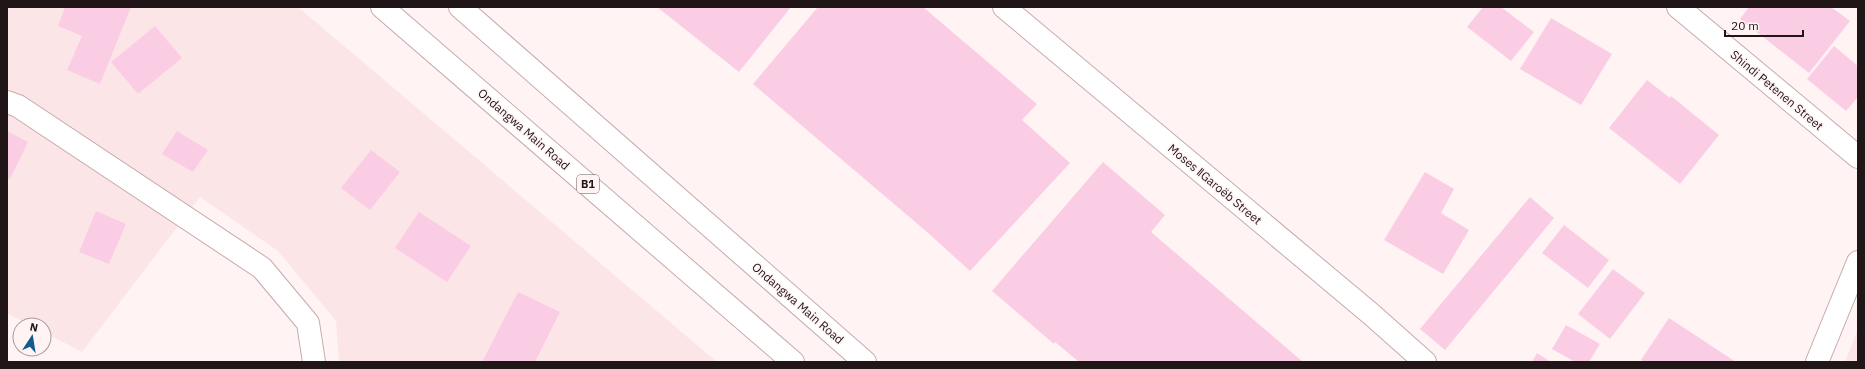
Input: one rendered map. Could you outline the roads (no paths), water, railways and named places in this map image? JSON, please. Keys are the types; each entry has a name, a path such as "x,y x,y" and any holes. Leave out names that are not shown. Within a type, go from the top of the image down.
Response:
{"street":[{"name":"Ondangwa Main Road","path":"382,7 792,362"},
{"name":"Ondangwa Main Road","path":"460,7 865,362"},
{"name":"Moses ǁGaroëb Street","path":"1004,7 1371,314 1425,362"},
{"name":"Shindi Petenen Street","path":"1678,7 1858,157"},
{"path":"7,102 18,106 262,268 308,323 314,362"},
{"path":"1817,362 1858,262"}]}
